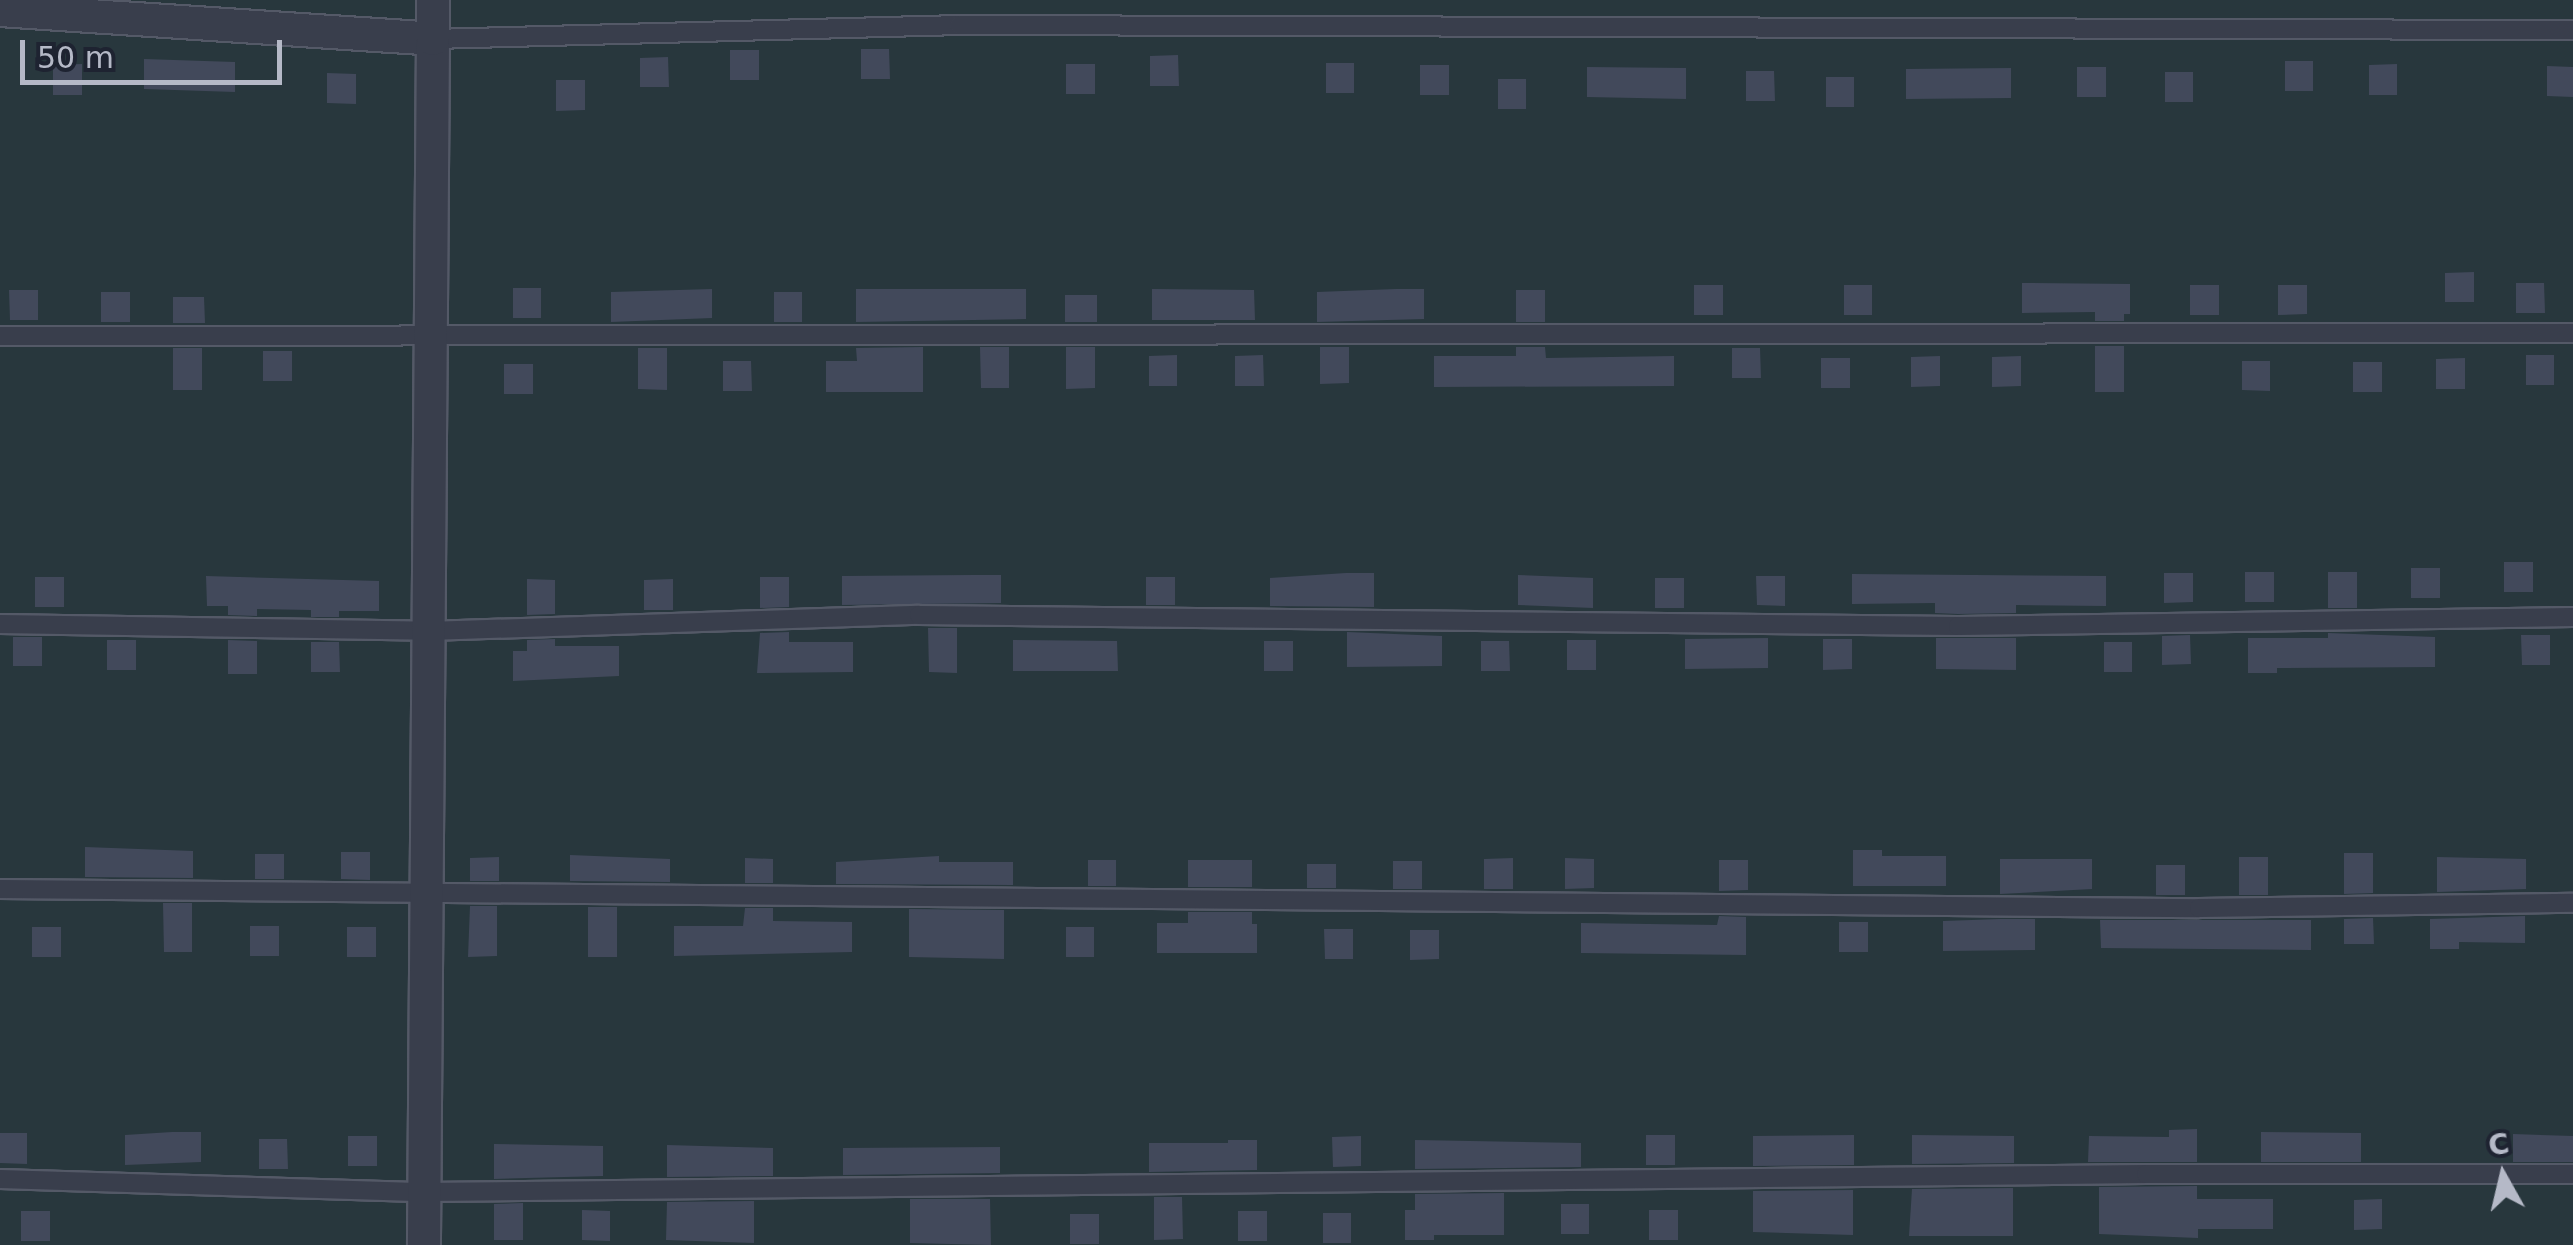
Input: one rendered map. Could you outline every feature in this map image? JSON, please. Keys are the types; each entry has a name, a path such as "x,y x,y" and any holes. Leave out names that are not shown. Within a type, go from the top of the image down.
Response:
{"street":[{"path":"424,1245 434,0"},
{"path":"0,10 433,38"}],"lane":[{"path":"433,38 959,25 2573,30"},
{"path":"0,336 2573,333"},
{"path":"0,624 428,631 919,615 1958,626 2573,617"},
{"path":"0,889 426,896 2198,908 2573,903"},
{"path":"0,1180 424,1192 2146,1174 2573,1174"}],"shaded area":[{"path":"0,0 2573,0 2573,1245 0,1245"}],"building":[{"path":"861,49 889,49 890,79 861,79"},
{"path":"730,50 759,50 759,80 730,80"},
{"path":"1178,55 1179,86 1150,86 1150,56"},
{"path":"668,57 669,87 640,87 640,58"},
{"path":"144,59 235,62 235,92 144,89"},
{"path":"2285,61 2313,61 2313,91 2285,91"},
{"path":"1326,63 1354,63 1354,93 1326,93"},
{"path":"82,64 82,95 53,95 53,65"},
{"path":"1066,64 1095,64 1095,94 1066,94"},
{"path":"2397,64 2397,95 2369,95 2369,65"},
{"path":"1420,65 1449,65 1449,95 1420,95"},
{"path":"2547,66 2573,67 2573,97 2547,96"},
{"path":"1587,67 1686,68 1686,99 1587,97"},
{"path":"2077,67 2106,67 2106,97 2077,97"},
{"path":"2011,68 2011,98 1906,99 1906,69"},
{"path":"1746,71 1774,71 1775,101 1746,101"},
{"path":"2165,72 2193,72 2193,102 2165,102"},
{"path":"327,73 356,74 356,104 327,103"},
{"path":"1826,77 1854,77 1854,107 1826,107"},
{"path":"1498,79 1526,79 1526,109 1498,109"},
{"path":"556,80 585,80 585,110 556,111"},
{"path":"2474,272 2474,302 2445,302 2445,273"},
{"path":"2022,283 2130,284 2130,314 2124,314 2124,321 2095,321 2095,312 2022,313"},
{"path":"2516,283 2544,283 2545,313 2516,313"},
{"path":"1694,285 1723,285 1723,315 1694,315"},
{"path":"1844,285 1872,285 1872,315 1844,315"},
{"path":"2190,285 2219,285 2219,315 2190,315"},
{"path":"2278,285 2307,285 2307,314 2278,315"},
{"path":"513,288 541,288 541,318 513,318"},
{"path":"712,289 712,318 611,322 611,292"},
{"path":"856,289 1026,289 1026,319 856,322"},
{"path":"1152,289 1254,290 1255,320 1152,320"},
{"path":"1424,289 1424,319 1317,322 1317,292"},
{"path":"9,290 38,290 38,320 10,320"},
{"path":"1516,290 1545,290 1545,322 1516,322"},
{"path":"101,292 130,292 130,322 101,322"},
{"path":"774,292 802,292 802,322 774,322"},
{"path":"1065,295 1097,295 1097,322 1065,322"},
{"path":"173,297 204,297 205,323 173,323"},
{"path":"2095,346 2124,346 2124,392 2095,392"},
{"path":"923,347 923,392 826,392 826,361 857,361 856,348"},
{"path":"980,347 1009,347 1009,388 981,388"},
{"path":"1066,347 1095,347 1095,388 1066,389"},
{"path":"1320,347 1349,347 1349,383 1320,384"},
{"path":"1516,347 1545,347 1546,358 1674,356 1674,386 1434,387 1434,356 1516,356"},
{"path":"173,348 202,348 202,390 173,390"},
{"path":"638,348 667,348 667,390 638,389"},
{"path":"1732,348 1760,348 1761,378 1732,378"},
{"path":"263,351 292,351 292,381 263,381"},
{"path":"1177,355 1177,386 1149,386 1149,356"},
{"path":"1263,355 1264,386 1235,386 1235,356"},
{"path":"2526,355 2554,355 2554,385 2526,385"},
{"path":"1940,356 1940,386 1911,387 1911,357"},
{"path":"2021,356 2021,386 1992,387 1992,357"},
{"path":"1821,358 1850,358 1850,388 1821,388"},
{"path":"2465,358 2465,389 2436,389 2436,359"},
{"path":"723,361 751,361 752,391 723,391"},
{"path":"2242,361 2270,361 2270,391 2242,390"},
{"path":"2353,362 2382,362 2382,392 2353,392"},
{"path":"504,364 533,364 533,394 504,394"},
{"path":"2504,562 2533,562 2533,592 2504,592"},
{"path":"2411,568 2440,568 2440,598 2411,598"},
{"path":"2245,572 2274,572 2274,602 2245,602"},
{"path":"2328,572 2357,572 2357,608 2328,608"},
{"path":"1374,573 1374,607 1270,606 1270,578"},
{"path":"2164,573 2193,573 2193,602 2164,603"},
{"path":"1852,574 2106,576 2106,606 2016,605 2016,613 1958,614 1935,613 1935,603 1852,604"},
{"path":"1001,575 1001,603 842,605 842,576"},
{"path":"1518,575 1593,578 1593,608 1518,605"},
{"path":"206,576 379,581 379,611 339,611 339,617 311,617 311,610 257,609 257,616 228,615 228,606 207,606"},
{"path":"1756,576 1785,576 1785,606 1757,605"},
{"path":"35,577 64,577 64,607 35,607"},
{"path":"760,577 789,577 789,607 760,608"},
{"path":"1146,577 1175,577 1175,605 1146,605"},
{"path":"1655,578 1684,578 1684,608 1655,608"},
{"path":"527,579 555,580 555,614 527,615"},
{"path":"673,579 673,610 644,610 644,580"},
{"path":"928,628 957,628 957,673 929,672"},
{"path":"789,632 789,642 853,642 853,672 757,673 760,633"},
{"path":"1347,632 1442,636 1442,666 1347,667"},
{"path":"2328,633 2435,637 2435,667 2277,668 2277,673 2248,673 2248,638 2328,638"},
{"path":"2190,635 2191,664 2162,665 2162,636"},
{"path":"2521,635 2550,635 2550,665 2522,665"},
{"path":"13,637 42,637 42,666 13,666"},
{"path":"1768,638 1768,668 1685,669 1685,639"},
{"path":"1936,638 2016,638 2016,670 1936,669"},
{"path":"555,639 555,646 619,646 619,676 513,681 513,651 527,651 527,640"},
{"path":"1823,639 1852,639 1852,669 1823,670"},
{"path":"107,640 136,640 136,670 107,670"},
{"path":"228,640 257,641 257,674 228,674"},
{"path":"1013,640 1117,641 1118,671 1013,671"},
{"path":"1567,640 1596,640 1596,670 1567,670"},
{"path":"1264,641 1293,641 1293,671 1264,671"},
{"path":"1481,641 1509,641 1510,671 1481,671"},
{"path":"311,642 339,642 340,672 311,672"},
{"path":"2104,642 2132,642 2132,672 2104,672"},
{"path":"85,847 193,851 193,878 85,877"},
{"path":"1853,850 1882,850 1882,856 1946,856 1946,886 1853,886"},
{"path":"341,852 370,852 370,880 341,879"},
{"path":"2344,853 2373,853 2373,893 2344,894"},
{"path":"255,854 284,854 284,879 255,879"},
{"path":"570,855 670,859 670,882 570,881"},
{"path":"939,856 939,862 1013,862 1013,885 836,884 836,862"},
{"path":"499,857 499,881 470,881 470,858"},
{"path":"2239,857 2268,857 2268,895 2239,895"},
{"path":"2437,857 2526,859 2526,889 2437,892"},
{"path":"745,858 773,859 773,883 745,883"},
{"path":"1513,858 1513,889 1484,889 1484,859"},
{"path":"1565,858 1594,859 1594,888 1565,889"},
{"path":"2000,859 2092,859 2092,889 2000,894"},
{"path":"1088,860 1116,860 1116,886 1088,886"},
{"path":"1188,860 1252,860 1252,887 1188,887"},
{"path":"1719,860 1748,860 1748,890 1719,891"},
{"path":"1393,861 1422,861 1422,889 1393,889"},
{"path":"1307,864 1336,864 1336,888 1307,888"},
{"path":"2156,865 2185,865 2185,895 2156,895"},
{"path":"163,903 192,903 192,952 164,952"},
{"path":"470,906 497,906 497,956 468,957"},
{"path":"588,907 617,907 617,957 588,957"},
{"path":"745,908 773,908 773,921 852,922 852,952 674,956 674,926 743,926"},
{"path":"909,909 1004,910 1004,959 909,957"},
{"path":"1188,912 1252,912 1252,924 1257,924 1257,953 1157,953 1157,923 1188,923"},
{"path":"1719,916 1746,917 1746,955 1581,953 1581,923 1717,925"},
{"path":"2525,916 2525,943 2459,942 2459,949 2430,949 2430,919"},
{"path":"2373,918 2374,944 2344,944 2344,919"},
{"path":"2035,919 2035,950 1943,951 1943,921"},
{"path":"2100,920 2311,920 2311,950 2101,948"},
{"path":"1839,922 1868,922 1868,952 1839,952"},
{"path":"250,926 279,926 279,956 250,956"},
{"path":"32,927 61,927 61,957 32,957"},
{"path":"347,927 376,927 376,957 347,957"},
{"path":"1066,927 1094,927 1094,957 1066,957"},
{"path":"1324,929 1353,929 1353,959 1325,959"},
{"path":"1410,930 1439,930 1439,959 1410,960"},
{"path":"2197,1129 2197,1162 2088,1162 2089,1136 2169,1137 2169,1130"},
{"path":"201,1132 201,1162 125,1165 125,1135"},
{"path":"2261,1132 2361,1133 2361,1162 2261,1162"},
{"path":"0,1133 27,1133 27,1164 0,1163"},
{"path":"2513,1134 2573,1136 2573,1162 2513,1162"},
{"path":"1646,1135 1675,1135 1675,1165 1646,1165"},
{"path":"1854,1135 1854,1165 1753,1166 1753,1136"},
{"path":"1912,1135 2014,1136 2014,1163 1912,1164"},
{"path":"348,1136 377,1136 377,1166 348,1166"},
{"path":"1361,1136 1361,1166 1333,1167 1332,1137"},
{"path":"259,1139 287,1139 288,1169 259,1169"},
{"path":"1257,1140 1257,1170 1149,1172 1149,1143"},
{"path":"1415,1140 1581,1143 1581,1167 1415,1169"},
{"path":"494,1144 603,1146 603,1176 494,1179"},
{"path":"667,1145 773,1148 773,1176 667,1177"},
{"path":"1000,1147 1000,1173 843,1175 843,1148"},
{"path":"2197,1186 2197,1199 2273,1199 2273,1229 2198,1229 2198,1238 2099,1234 2099,1187"},
{"path":"2013,1188 2013,1236 1909,1236 1912,1189"},
{"path":"1853,1190 1853,1235 1753,1232 1753,1191"},
{"path":"1504,1193 1504,1235 1434,1235 1434,1240 1405,1240 1405,1210 1415,1210 1415,1194"},
{"path":"1154,1197 1182,1197 1183,1239 1154,1240"},
{"path":"910,1199 990,1199 991,1245 910,1243"},
{"path":"2382,1199 2382,1229 2354,1230 2354,1200"},
{"path":"754,1201 754,1243 666,1240 667,1202"},
{"path":"523,1203 523,1240 494,1240 494,1204"},
{"path":"1561,1204 1589,1204 1589,1234 1561,1234"},
{"path":"582,1210 610,1211 610,1241 582,1240"},
{"path":"1649,1210 1678,1210 1678,1240 1649,1240"},
{"path":"21,1211 50,1211 50,1241 21,1241"},
{"path":"1238,1211 1267,1211 1267,1241 1238,1241"},
{"path":"1323,1213 1351,1213 1351,1243 1323,1243"},
{"path":"1070,1214 1099,1214 1099,1244 1070,1244"}]}
